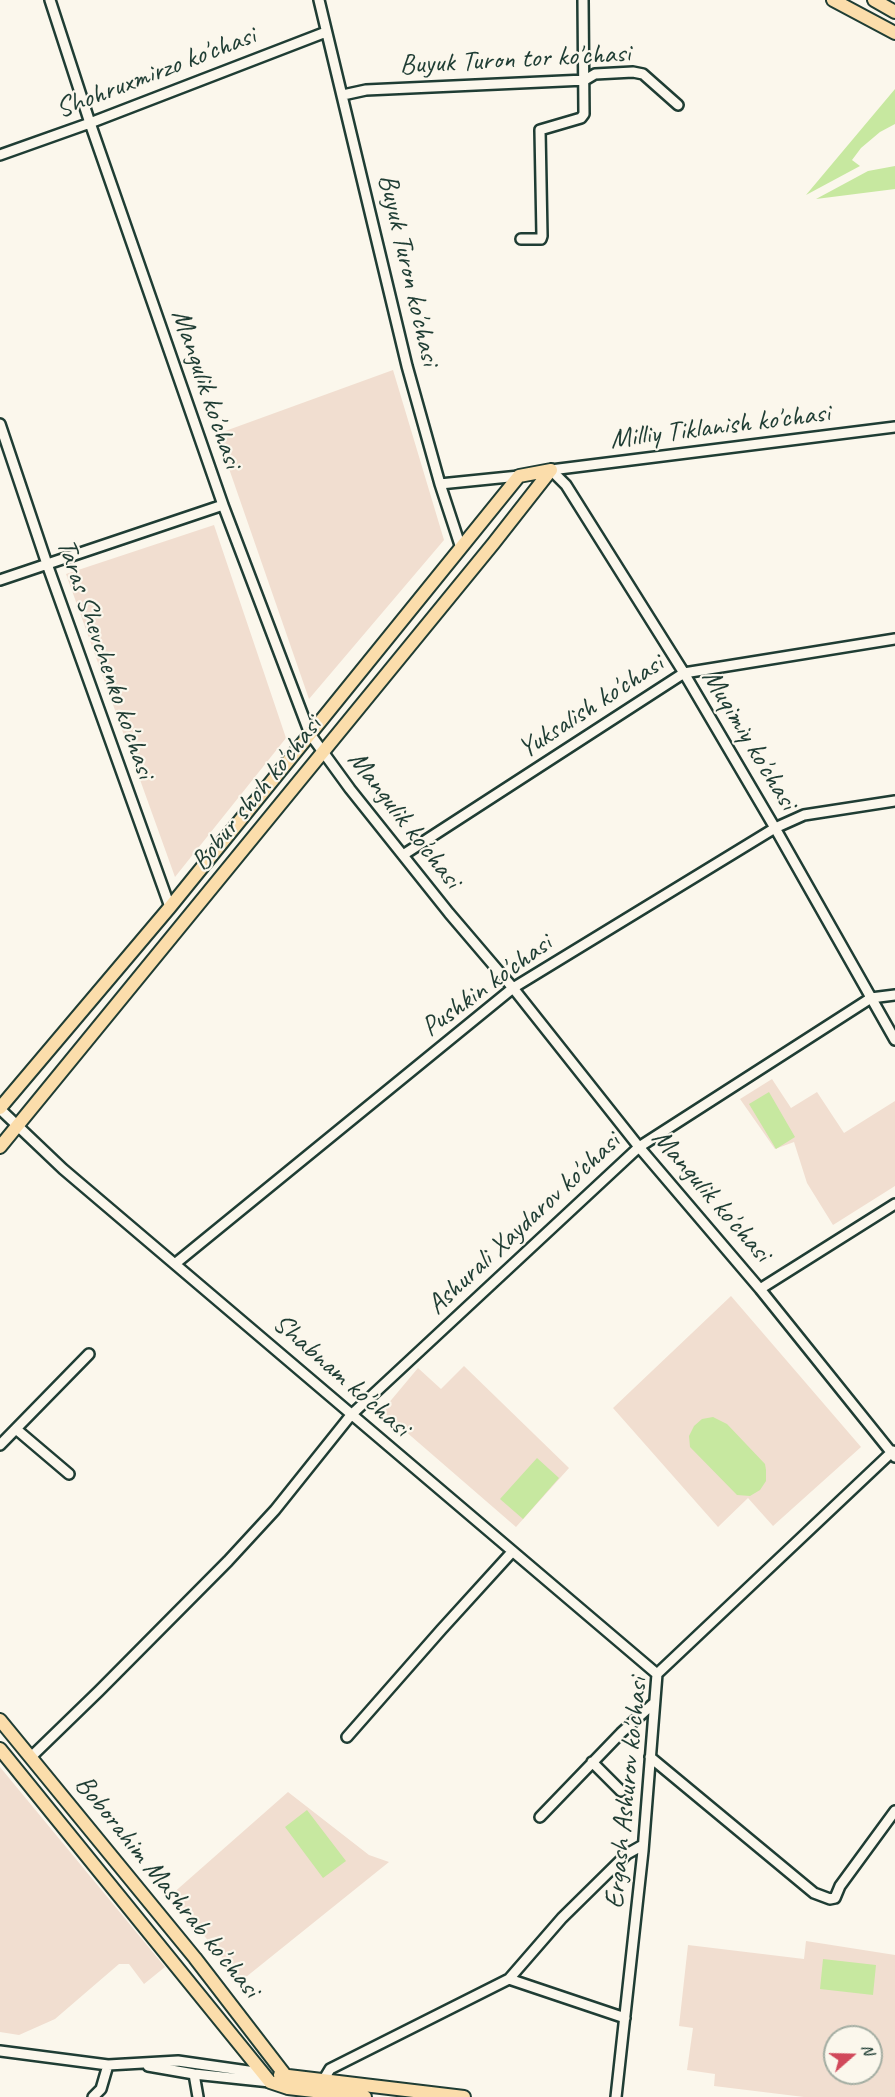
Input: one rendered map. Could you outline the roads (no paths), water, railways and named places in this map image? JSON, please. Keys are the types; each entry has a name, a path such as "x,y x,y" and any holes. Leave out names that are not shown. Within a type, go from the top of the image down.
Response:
{"main road":[{"path":"833,0 893,27"},
{"path":"874,0 895,12"},
{"path":"519,476 551,470"},
{"name":"Bobur shoh ko'chasi","path":"0,1147 551,470"},
{"name":"Bobur shoh ko'chasi","path":"0,1108 170,907 519,476"},
{"name":"Boborahim Mashrab ko'chasi","path":"0,1720 151,1902 286,2081"},
{"name":"Boborahim Mashrab ko'chasi","path":"0,1749 266,2077"},
{"path":"266,2077 365,2097"},
{"path":"286,2081 324,2079 464,2097"}],"street":[{"name":"Mangulik ko'chasi","path":"50,0 90,123 223,505 310,734 322,753 448,913 513,988 639,1148 760,1288 893,1453"},
{"name":"Buyuk Turon ko'chasi","path":"319,0 400,339 440,484 461,548"},
{"path":"521,239 541,239 542,237 540,130 583,116 585,80 583,0"},
{"name":"Shohruxmirzo ko'chasi","path":"0,155 90,123 326,32"},
{"name":"Buyuk Turon tor ko'chasi","path":"343,95 366,90 585,80 595,74 633,72 643,74 678,105"},
{"name":"Taras Shevchenko ko'chasi","path":"0,424 47,564 170,907"},
{"name":"Milliy Tiklanish ko'chasi","path":"551,470 895,427"},
{"name":"Muqimiy ko'chasi","path":"551,470 566,485 684,674 775,828 895,1040"},
{"path":"440,484 519,476"},
{"path":"0,580 223,505"},
{"name":"Yuksalish ko'chasi","path":"403,855 684,674 895,639"},
{"name":"Pushkin ko'chasi","path":"176,1263 513,988 775,828 804,815 895,801"},
{"name":"Ashurali Xaydarov ko'chasi","path":"31,1757 236,1552 275,1510 351,1415 639,1148 870,998 895,995"},
{"name":"Shabnam ko'chasi","path":"0,1108 63,1169 657,1674"},
{"path":"760,1288 895,1204"},
{"path":"0,1445 89,1354"},
{"path":"16,1429 69,1474"},
{"name":"Ergash Ashurov ko'chasi","path":"616,2097 643,1845 657,1674 893,1453"},
{"path":"347,1737 512,1552"},
{"path":"540,1817 621,1733 654,1703"},
{"path":"650,1757 814,1893 830,1899 835,1898 840,1886 895,1811"},
{"path":"592,1762 621,1791"},
{"path":"324,2079 330,2068 509,1979 562,1918 627,1854 643,1845"},
{"path":"509,1979 625,2018"},
{"path":"0,2051 108,2065 178,2061 266,2077"},
{"path":"143,2064 194,2074 266,2077"},
{"path":"93,2097 101,2089 108,2065"},
{"path":"194,2074 198,2097"}]}
